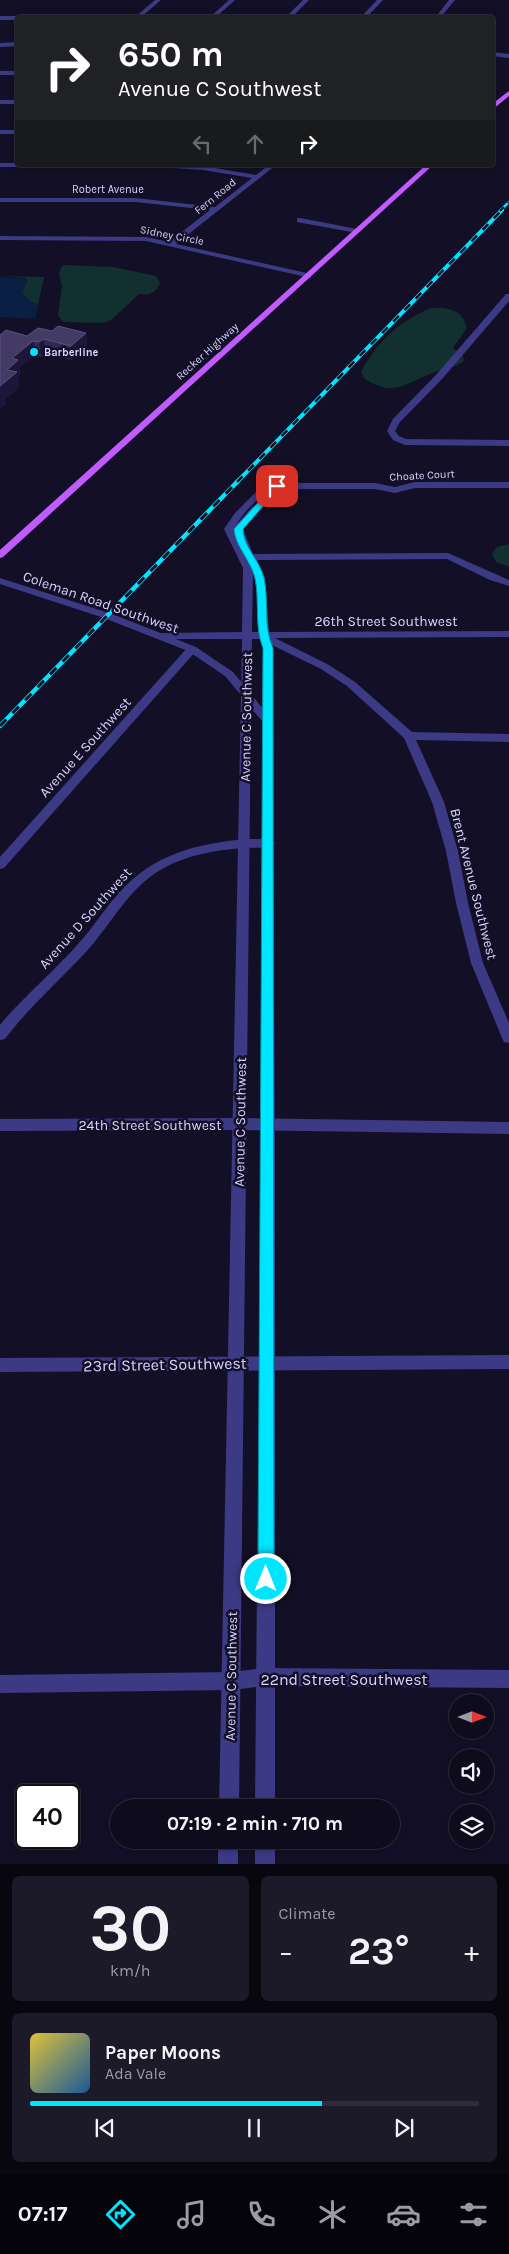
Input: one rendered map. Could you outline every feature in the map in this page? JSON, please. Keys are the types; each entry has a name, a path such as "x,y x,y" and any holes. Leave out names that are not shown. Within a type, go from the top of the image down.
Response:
{"main road":[{"path":"495,105 509,93"},
{"name":"Recker Highway","path":"0,555 428,167"}],"street":[{"path":"140,15 158,0"},
{"path":"214,15 232,0"},
{"path":"289,15 306,0"},
{"path":"365,15 380,0"},
{"path":"440,15 452,0"},
{"path":"0,18 15,18"},
{"path":"0,44 15,44"},
{"path":"495,54 509,56"},
{"path":"0,74 15,73"},
{"path":"0,102 15,102"},
{"path":"0,132 15,132"},
{"path":"0,165 15,165"},
{"path":"184,167 210,169 256,177"},
{"name":"Fern Road","path":"171,244 270,167"},
{"name":"Robert Avenue","path":"0,200 156,200 216,209"},
{"path":"300,220 357,231"},
{"name":"Sidney Circle","path":"0,238 128,238 171,244 308,276"},
{"path":"509,296 439,377 396,421 392,431 396,438 405,442 509,443"},
{"name":"Choate Court","path":"277,486 375,486 395,490 415,485 509,485"},
{"name":"Avenue C Southwest","path":"229,1799 248,637 248,568 238,529 277,486"},
{"path":"246,557 448,556 509,583"},
{"name":"Avenue C Southwest","path":"246,557 260,580 264,637 268,648 265,1799"},
{"name":"Coleman Road Southwest","path":"0,581 69,602 163,636 192,649 229,674 267,720"},
{"name":"26th Street Southwest","path":"264,637 509,634"},
{"path":"163,636 264,637"},
{"name":"Brent Avenue Southwest","path":"264,637 325,667 351,684 409,736 438,802 452,851 462,903 477,963 509,1038"},
{"name":"Avenue E Southwest","path":"0,864 192,649"},
{"path":"409,736 509,738"},
{"name":"Avenue D Southwest","path":"0,1035 37,993 81,949 123,896 141,877 156,865 178,855 222,845 269,843"},
{"name":"24th Street Southwest","path":"0,1125 241,1124 509,1128"},
{"name":"23rd Street Southwest","path":"0,1365 509,1362"},
{"name":"22nd Street Southwest","path":"0,1684 232,1681 266,1677 509,1679"},
{"path":"228,1849 228,1864"},
{"path":"264,1864 265,1849"}],"green space":[{"path":"62,266 113,267 156,276 160,283 152,293 146,295 139,294 110,321 102,323 63,322 58,315 62,285 59,274"},
{"path":"0,276 44,277 38,305 28,300 22,292 27,281 25,278"},
{"path":"431,308 449,309 462,317 467,328 453,348 463,356 464,361 456,366 436,371 398,387 383,387 364,378 361,372 382,342 409,319"},
{"path":"509,544 509,567 496,562 492,554 497,547"}],"water":[{"path":"0,277 27,279 22,292 28,300 38,305 35,319 0,317"}],"building":[{"path":"58,326 86,333 71,346 44,339 39,342 33,341 12,358 18,360 7,370 17,372 0,386 0,335 6,330 27,336 38,328 52,331"}],"railway":[{"path":"500,211 509,202"},
{"path":"237,482 502,210"},
{"path":"0,726 238,481"}],"place":[{"name":"Barberline","path":"34,352"}],"route":[{"path":"266,1579 268,648 264,637 260,580 256,564 239,535 238,529 277,486"}]}
